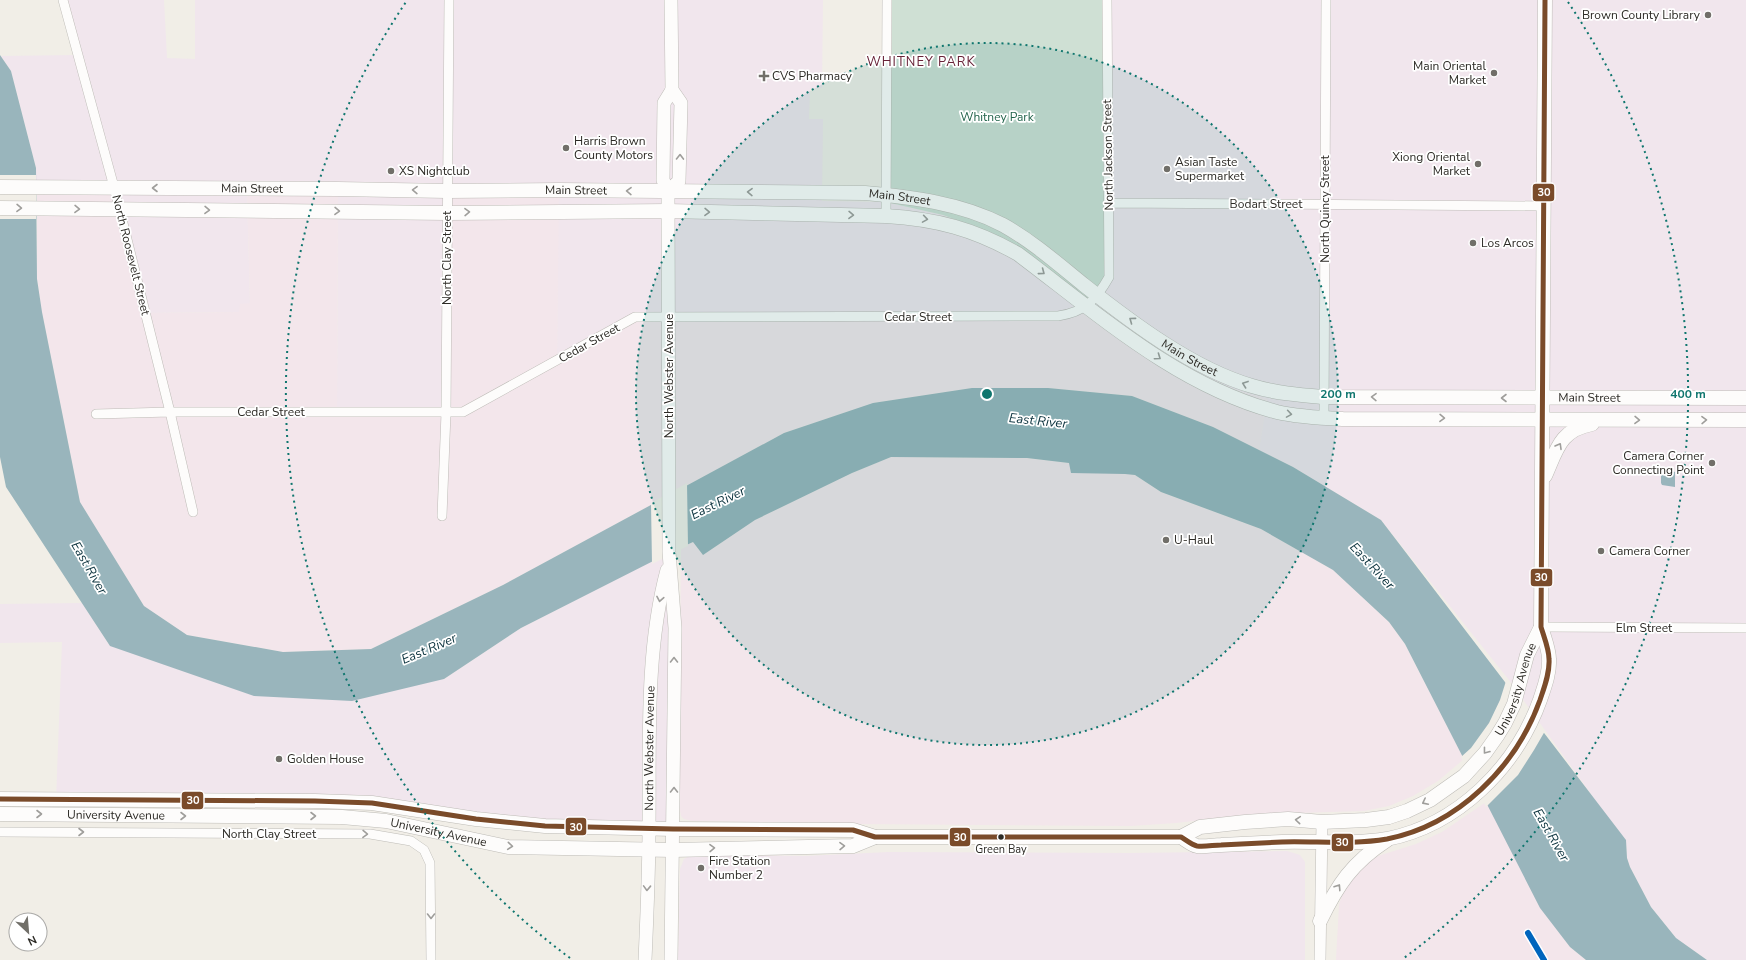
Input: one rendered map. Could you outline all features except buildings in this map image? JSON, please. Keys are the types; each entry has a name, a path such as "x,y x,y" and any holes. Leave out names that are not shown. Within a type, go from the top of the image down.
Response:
{"main road":[{"path":"668,191 679,181 681,103 672,90 671,0"},
{"path":"1541,627 1546,0"},
{"name":"Main Street","path":"0,187 447,191 668,191 865,193 886,195 946,205 976,213 1003,225 1029,242 1091,301 1166,362 1196,381 1215,390 1248,403 1278,412 1324,418 1746,420"},
{"name":"North Webster Avenue","path":"668,191 669,561 675,628 671,960"},
{"name":"Main Street","path":"0,208 447,213 668,211 886,216 939,222 978,234 998,243 1018,254 1091,301 1146,330 1189,358 1228,377 1270,391 1294,395 1323,397 1746,398"},
{"path":"1542,482 1559,445 1568,432 1609,420"},
{"name":"North Webster Avenue","path":"645,960 651,695 659,609 669,561"},
{"name":"University Avenue","path":"0,799 314,801 372,803 513,824 673,829 853,830 875,837 1181,837 1200,827 1245,822 1288,819 1322,822 1366,820 1389,817 1407,811 1430,800 1457,781 1477,762 1506,723 1518,692 1527,655 1541,627"},
{"name":"University Avenue","path":"1181,837 1196,846 1291,842 1365,842 1388,838 1433,824 1470,798 1503,768 1535,716 1547,676 1549,659 1541,627"},
{"name":"University Avenue","path":"0,814 342,817 386,821 508,847 673,850 853,846 875,837"},
{"path":"1320,921 1337,887 1353,867 1363,857 1388,838"}],"street":[{"name":"North Roosevelt Street","path":"63,0 120,209 193,512"},
{"name":"North Clay Street","path":"442,516 446,413 449,0"},
{"path":"886,216 887,0"},
{"name":"North Jackson Street","path":"1091,301 1109,277 1107,0"},
{"name":"North Quincy Street","path":"1324,418 1326,0"},
{"name":"Bodart Street","path":"1109,204 1544,206"},
{"name":"Cedar Street","path":"96,414 170,412 463,412 635,317 888,318 1058,316 1080,311 1091,301"},
{"name":"Elm Street","path":"1541,627 1746,628"},
{"path":"1320,960 1322,822"},
{"name":"North Clay Street","path":"0,832 370,834 411,841 424,850 430,863 431,960"}],"shaded area":[{"path":"63,0 164,0 167,58 195,59 195,0 823,0 822,88 810,89 809,119 823,119 822,201 886,202 943,215 970,225 1107,0 1746,0 1746,960 1707,960 1676,938 1651,907 1630,867 1627,858 1626,840 1606,815 1509,680 1381,520 1293,467 1259,450 1267,399 1212,381 1080,311 557,361 558,190 446,413 337,413 338,189 247,189 250,304 239,312 145,313 37,188 36,196 36,168 11,71 1,56 78,55"},
{"path":"37,187 114,187 145,313 239,312 240,304 250,303 247,189 338,189 337,412 446,413 447,191 559,190 557,360 635,317 888,318 1080,311 1147,344 1212,381 1267,399 1259,450 1213,427 1132,396 1048,388 972,388 873,403 784,433 503,585 371,649 283,652 187,635 144,606 80,502 42,312 37,279"},
{"path":"891,457 1027,458 1069,463 1135,475 1161,492 1261,529 1333,570 1389,622 1405,644 1464,759 1438,781 1413,796 1389,806 1364,811 1258,814 1176,823 1131,826 855,824 692,821 684,819 681,816 679,805 681,547 693,542 703,555 755,520 852,473"},
{"path":"669,552 673,829 631,828 372,803 56,800 62,642 0,643 0,604 82,603 110,646 444,679 521,628"},
{"path":"1486,802 1570,947 1586,960 1336,960 1339,905 1343,892 1355,874 1375,857 1416,844 1442,832"},
{"path":"1287,851 1300,855 1305,862 1305,960 678,960 680,869 684,859 691,855 805,856 889,852 1129,853"}],"green space":[{"name":"Whitney Park","path":"887,0 1107,0 1109,277 1090,303 970,225 943,215 886,202"}],"water":[{"name":"East River","path":"0,55 11,71 36,168 37,279 42,312 80,502 144,606 187,635 283,652 371,649 503,585 784,433 873,403 972,388 1048,388 1132,396 1213,427 1293,467 1381,520 1626,840 1627,858 1630,867 1651,907 1676,938 1707,960 1586,960 1570,947 1540,908 1405,644 1389,622 1333,570 1261,529 1161,492 1135,475 1071,473 1069,463 1027,458 891,457 852,473 755,520 703,555 693,542 669,553 521,628 444,679 352,701 254,696 110,646 6,487 0,457"},
{"path":"1663,469 1669,469 1675,472 1675,487 1662,485 1661,471"}],"pier":[{"path":"0,175 36,175 36,219 0,219"},
{"path":"687,483 688,546 652,564 651,503"},
{"path":"1506,681 1545,731 1518,775 1486,807 1461,757 1471,748 1489,723 1500,700"}],"transit line":[{"name":"30","path":"0,799 315,801 372,803 476,819 545,826 673,829 853,830 875,837 1181,837 1197,846 1282,842 1374,841 1413,832 1437,821 1460,807 1500,770 1516,748 1529,725 1540,700 1549,670 1548,651 1541,627 1545,0"},
{"path":"1528,933 1544,960"}],"place":[{"name":"Brown County Library","path":"1708,15"},
{"name":"Main Oriental Market","path":"1494,73"},
{"name":"CVS Pharmacy","path":"764,76"},
{"name":"Harris Brown County Motors","path":"566,148"},
{"name":"Xiong Oriental Market","path":"1478,164"},
{"name":"Asian Taste Supermarket","path":"1167,169"},
{"name":"XS Nightclub","path":"391,171"},
{"name":"Los Arcos","path":"1473,243"},
{"name":"Camera Corner Connecting Point","path":"1712,463"},
{"name":"U-Haul","path":"1166,540"},
{"name":"Camera Corner","path":"1601,551"},
{"name":"Golden House","path":"279,759"},
{"name":"Green Bay","path":"1001,837"},
{"name":"Fire Station Number 2","path":"701,868"}],"district":[{"name":"WHITNEY PARK","path":"921,62"}]}
